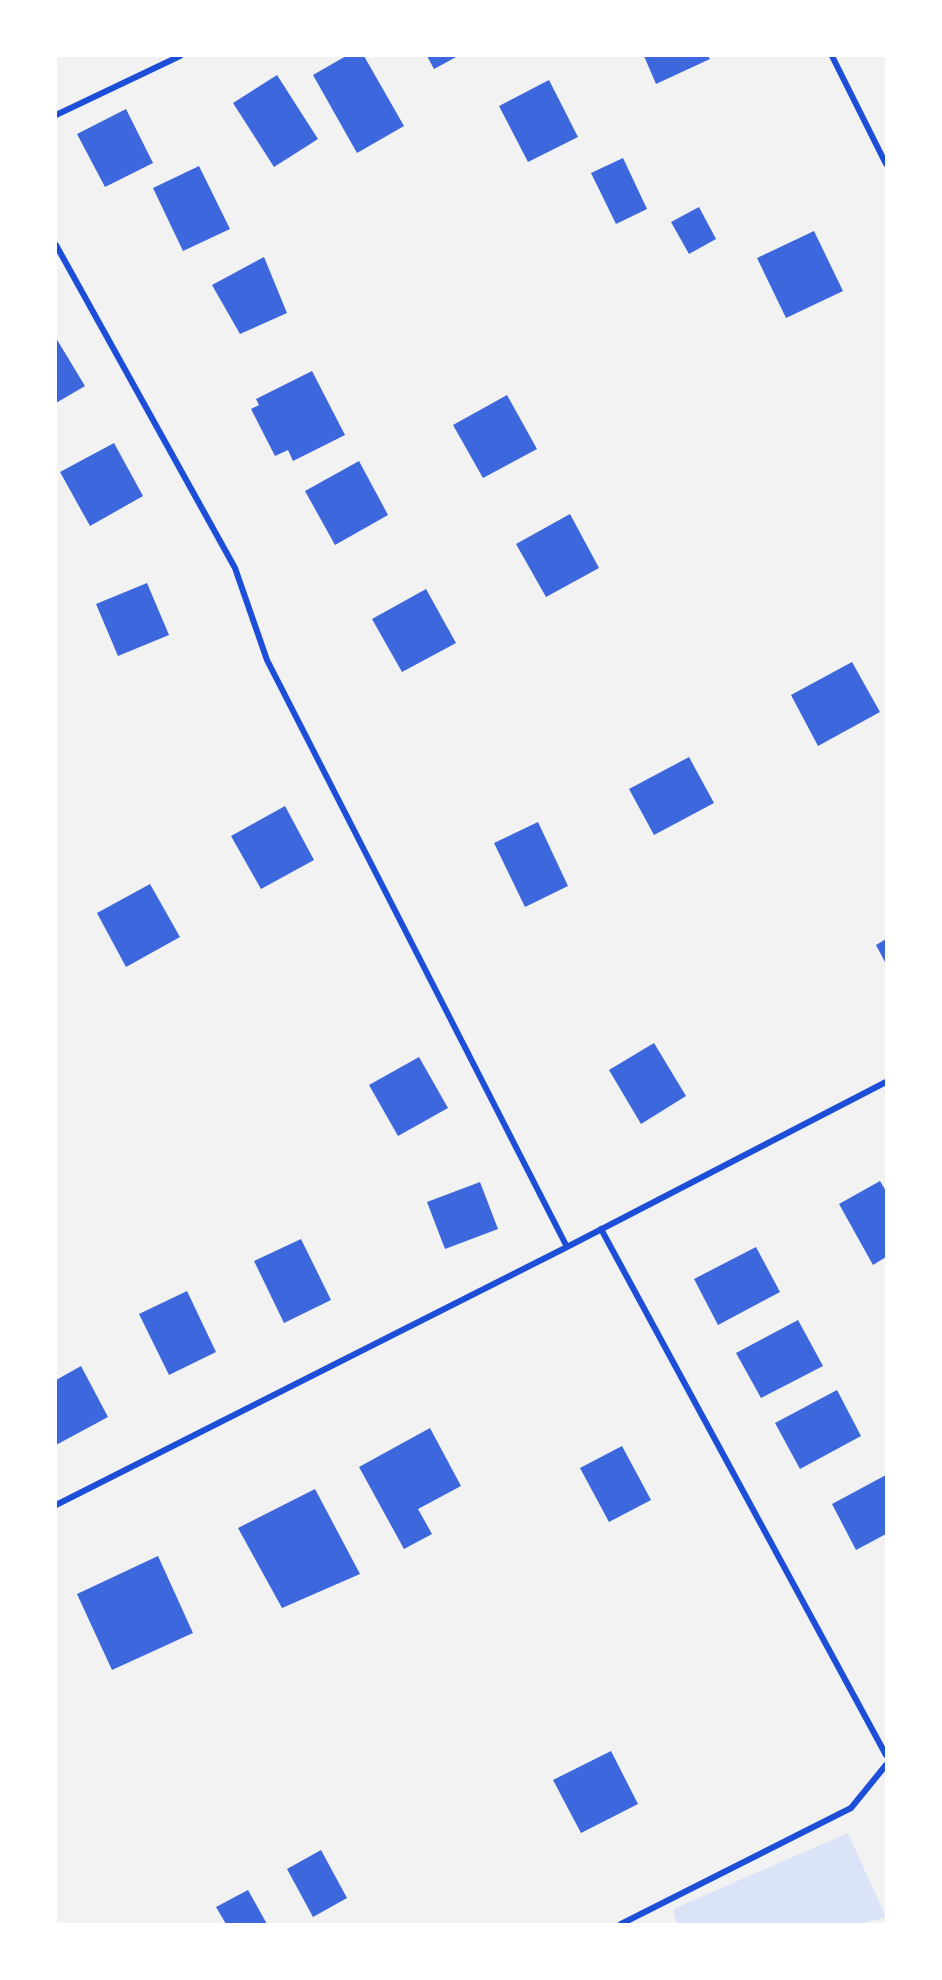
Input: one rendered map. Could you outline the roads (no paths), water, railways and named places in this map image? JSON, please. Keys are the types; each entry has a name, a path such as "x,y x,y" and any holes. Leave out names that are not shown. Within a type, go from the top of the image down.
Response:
{"street":[{"path":"56,115 180,56"},
{"path":"831,56 886,164"},
{"path":"56,246 235,568 267,660 567,1247"},
{"path":"56,1504 567,1247 886,1082"},
{"path":"601,1229 886,1755"},
{"path":"621,1924 851,1808 886,1765"}]}
